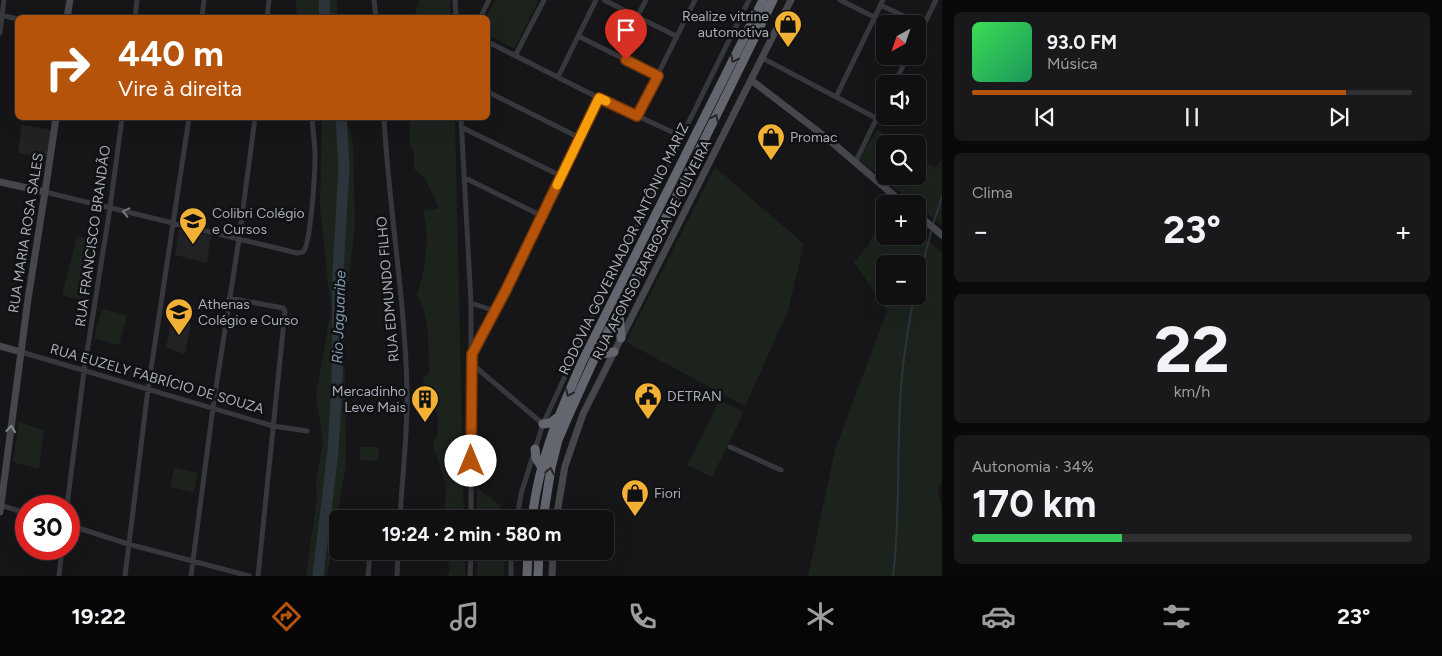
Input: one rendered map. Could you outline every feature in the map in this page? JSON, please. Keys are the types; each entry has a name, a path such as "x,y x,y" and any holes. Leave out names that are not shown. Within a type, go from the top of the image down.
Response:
{"highway":[{"name":"RODOVIA GOVERNADOR ANTÔNIO MARIZ","path":"534,510 541,466 558,417 582,362 763,0"},
{"name":"RODOVIA GOVERNADOR ANTÔNIO MARIZ","path":"544,510 551,468 558,440 596,355 773,0"},
{"path":"619,312 621,338"},
{"path":"596,355 614,352"},
{"path":"543,424 550,423 558,417"},
{"path":"535,449 536,458 541,466"},
{"path":"527,576 528,560"},
{"path":"538,576 539,560"}],"street":[{"path":"0,33 4,0"},
{"path":"68,15 70,0"},
{"path":"134,15 137,0"},
{"path":"202,15 204,0"},
{"path":"267,15 269,0"},
{"path":"374,0 376,15"},
{"path":"455,0 456,15"},
{"path":"481,15 488,0"},
{"path":"515,56 544,0"},
{"path":"558,77 596,0"},
{"path":"604,0 676,36"},
{"path":"638,17 646,0"},
{"path":"637,116 695,0"},
{"path":"518,510 543,424 592,318 749,0"},
{"name":"RUA AFONSO BARBOSA DE OLIVEIRA","path":"557,510 567,456 583,414 792,0"},
{"path":"840,0 874,17"},
{"path":"926,21 936,0"},
{"path":"836,98 881,2 905,15"},
{"path":"1,16 15,18"},
{"path":"578,36 658,76"},
{"path":"490,43 599,98 682,136"},
{"path":"762,58 876,118 855,163"},
{"path":"751,80 828,139 893,195"},
{"path":"490,93 580,138"},
{"path":"472,354 599,98"},
{"name":"RUA MARIA ROSA SALES","path":"0,508 28,298 56,120"},
{"name":"RUA FRANCISCO BRANDÃO","path":"68,495 84,370 110,208 122,120"},
{"path":"125,576 148,389 189,120"},
{"path":"192,576 213,407 240,239 254,120"},
{"path":"0,182 300,253 305,251 309,234 315,157 312,120"},
{"name":"RUA EDMUNDO FILHO","path":"384,120 391,201 400,273 407,390 400,510"},
{"path":"461,120 471,303 471,510"},
{"path":"461,127 561,176"},
{"path":"465,178 542,216"},
{"path":"926,222 942,235"},
{"path":"229,298 281,307 285,310 258,576"},
{"path":"471,303 495,311"},
{"name":"RUA EUZELY FABRÍCIO DE SOUZA","path":"0,346 273,426 307,431"},
{"path":"472,364 543,424"},
{"path":"730,447 781,470"},
{"path":"0,508 15,511"},
{"path":"80,529 128,544 249,576"},
{"path":"59,576 61,560"},
{"path":"368,576 369,560"},
{"path":"398,560 398,576"},
{"path":"470,560 470,576"},
{"path":"510,576 511,560"},
{"path":"554,560 555,575"}],"shaded area":[{"path":"296,0 337,0 338,15 297,15"},
{"path":"419,0 450,0 451,15 415,15"},
{"path":"495,0 538,1 514,49 490,36 490,15 487,15"},
{"path":"322,120 347,120 353,144 355,227 344,316 346,464 338,510 329,510 330,560 327,576 306,576 317,498 316,482 323,441 316,396 331,310 320,207"},
{"path":"410,120 455,120 464,510 445,510 446,486 434,449 438,422 435,404 426,397 423,379 429,373 427,323 417,295 422,279 426,253 426,225 423,211 439,208 424,177 414,169 414,152 412,149"},
{"path":"22,125 53,130 47,158 18,153"},
{"path":"877,129 886,135 876,135 876,173 859,160"},
{"path":"942,159 942,225 926,212 926,195 904,195 891,185 926,185 926,162 935,168"},
{"path":"715,167 804,244 788,311 745,406 626,342"},
{"name":"Colibri Colégio e Cursos","path":"179,229 211,236 207,263 175,255"},
{"path":"876,230 876,245 926,245 926,239 942,253 942,481 938,493 942,509 942,576 808,576 835,450 887,311 883,305 926,305 926,255 876,255 876,295 854,262 868,246"},
{"path":"77,236 99,240 87,302 62,295"},
{"path":"102,309 127,315 119,345 94,338"},
{"name":"Athenas Colégio e Curso","path":"172,318 191,323 185,354 166,348"},
{"path":"720,400 744,412 712,477 687,465"},
{"path":"19,422 44,430 39,469 13,462"},
{"path":"360,447 379,447 378,461 360,460"},
{"path":"174,468 198,473 194,492 170,487"},
{"path":"477,488 500,505 499,510 477,510"},
{"path":"448,560 465,560 465,576 447,576 450,572"},
{"path":"477,560 505,560 504,576 477,576"}],"waterway":[{"name":"Rio Jaguaribe","path":"324,0 325,15"},
{"name":"Rio Jaguaribe","path":"318,576 333,451 337,384 338,271 344,167 341,120"},
{"path":"933,224 942,197"},
{"path":"925,255 931,232"},
{"path":"893,576 897,534 902,379 912,305"}],"slow traffic":[{"path":"557,185 599,98 606,101"}],"place":[{"name":"Realize vitrine automotiva","path":"788,48"},
{"name":"Promac","path":"771,161"},
{"name":"Colibri Colégio e Cursos","path":"193,245"},
{"name":"Athenas Colégio e Curso","path":"179,336"},
{"name":"DETRAN","path":"648,420"},
{"name":"Mercadinho Leve Mais","path":"425,423"},
{"name":"Fiori","path":"635,517"}],"route":[{"path":"471,461 472,354 506,290 599,98 637,116 658,76 626,60"}]}
